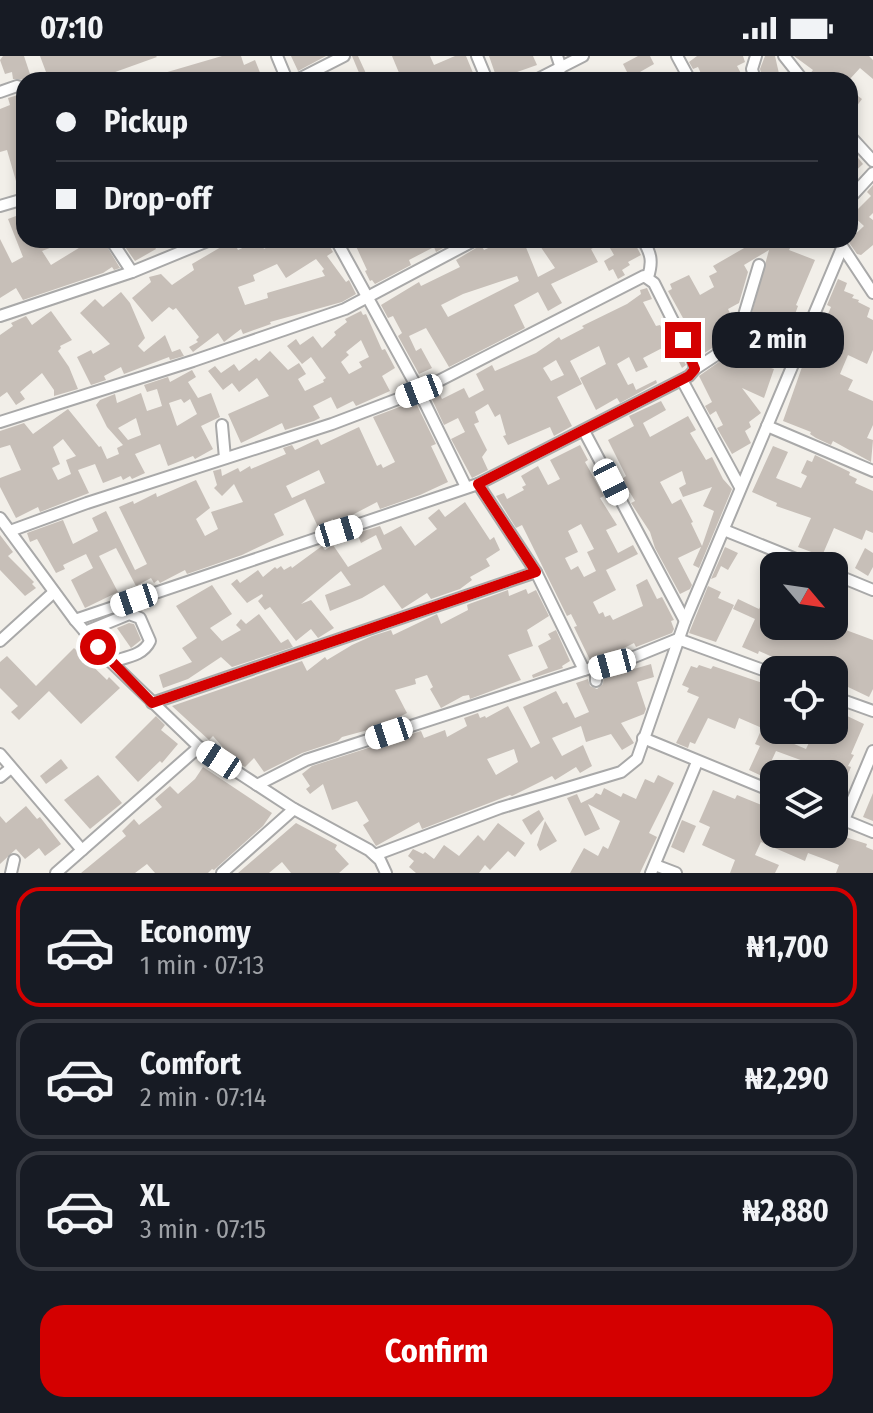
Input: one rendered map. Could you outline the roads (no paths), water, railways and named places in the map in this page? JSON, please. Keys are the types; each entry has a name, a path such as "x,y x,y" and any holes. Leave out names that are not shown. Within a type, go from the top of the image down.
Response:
{"street":[{"path":"313,72 344,56"},
{"path":"557,56 561,68"},
{"path":"553,72 583,56"},
{"path":"784,56 797,72"},
{"path":"858,145 873,161"},
{"path":"858,189 873,173"},
{"path":"116,248 132,272"},
{"path":"0,316 132,272 190,248"},
{"path":"341,248 370,297 466,487"},
{"path":"0,422 345,309 460,248"},
{"path":"648,248 652,264 648,277"},
{"path":"375,855 500,808 621,772 637,759 685,621 838,248"},
{"path":"843,248 873,293"},
{"path":"75,620 478,484 584,431 682,380 736,342 759,265"},
{"path":"10,531 332,424 419,391 644,276 648,277"},
{"path":"648,277 663,299 695,369"},
{"path":"682,380 740,487"},
{"path":"222,425 225,458"},
{"path":"767,426 873,471"},
{"path":"584,431 685,621"},
{"path":"478,484 536,572 584,670"},
{"path":"0,518 75,620 111,662 199,747 294,809 336,830 375,855 386,873"},
{"path":"724,530 778,552"},
{"path":"152,703 536,572"},
{"path":"848,580 873,590"},
{"path":"0,641 54,592"},
{"path":"85,632 129,614 140,618 150,641 148,646 141,653 111,662"},
{"path":"257,785 295,764 584,670 629,659 678,639 760,669"},
{"path":"596,668 596,681"},
{"path":"848,702 873,711"},
{"path":"643,738 760,787"},
{"path":"56,873 199,747"},
{"path":"848,800 873,751"},
{"path":"0,754 82,850"},
{"path":"676,873 653,869 697,762"},
{"path":"0,777 11,768"},
{"path":"222,873 294,809"},
{"path":"848,822 873,832"},
{"path":"11,873 14,860"}]}
